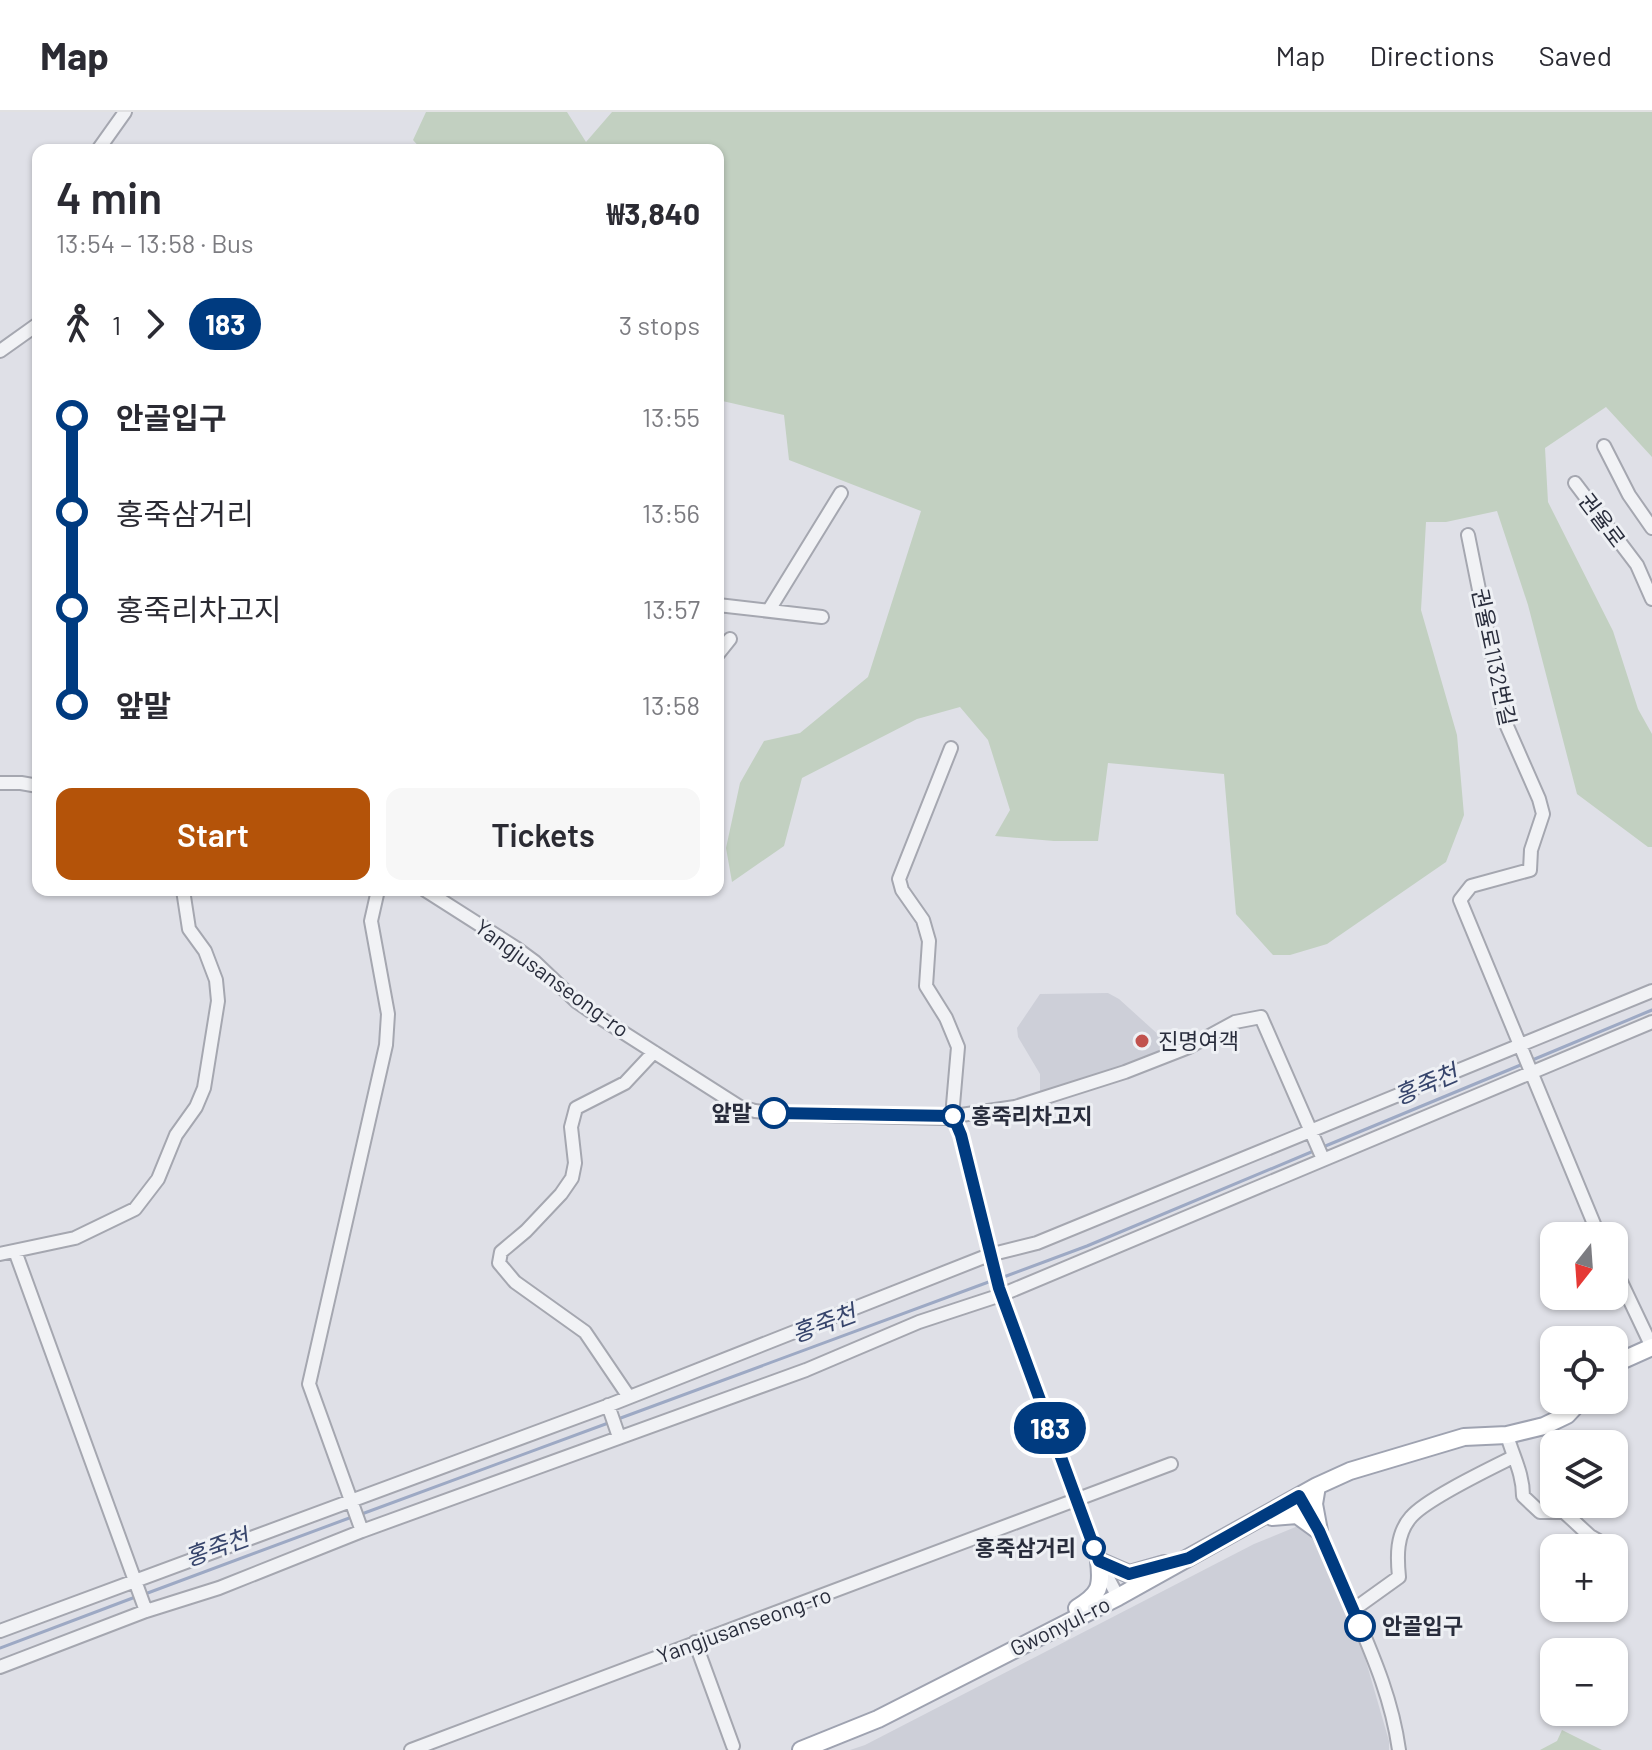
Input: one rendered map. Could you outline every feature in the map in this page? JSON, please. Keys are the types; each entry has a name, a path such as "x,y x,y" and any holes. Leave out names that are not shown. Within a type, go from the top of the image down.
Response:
{"main road":[{"path":"1628,1358 1652,1347"},
{"name":"Gwonyul-ro","path":"801,1750 878,1719 1118,1597 1317,1486 1350,1471 1464,1437 1507,1435 1544,1426 1568,1414"},
{"path":"1317,1486 1314,1504 1319,1531"},
{"path":"1263,1518 1297,1515 1319,1531"},
{"path":"1054,1628 1065,1616 1095,1597 1101,1580 1099,1561 1129,1574 1189,1558"}],"street":[{"path":"102,144 125,112"},
{"path":"0,351 32,328"},
{"path":"22,336 32,331"},
{"path":"1604,446 1629,495 1652,528"},
{"name":"권율로","path":"1575,483 1637,565 1652,599"},
{"path":"769,610 841,493"},
{"name":"권율로1132번길","path":"1468,535 1506,724 1543,814 1531,850 1530,870 1471,886 1460,900 1521,1046"},
{"path":"724,606 822,617"},
{"path":"724,646 730,639"},
{"path":"951,748 899,879 902,890 923,920 929,941 926,986 946,1018 958,1047 953,1116 961,1135 1000,1292 1099,1561 1118,1597"},
{"path":"0,783 32,785"},
{"path":"0,1254 75,1238 135,1209 158,1179 176,1135 196,1107 204,1088 218,1001 216,980 205,951 189,929 184,896"},
{"path":"362,1531 309,1384 386,1045 388,1014 371,921 377,896"},
{"name":"Yangjusanseong-ro","path":"434,896 535,962 577,1002 740,1107 755,1111 833,1116 953,1116 1015,1107 1189,1047 1235,1022 1261,1017 1310,1131"},
{"path":"0,1631 608,1405 989,1255 1037,1243 1652,991"},
{"path":"0,1667 146,1611 219,1588 362,1531 806,1370 1652,1022"},
{"path":"1521,1046 1593,1222"},
{"path":"629,1397 585,1332 515,1282 499,1263 501,1252 553,1203 572,1178 575,1163 571,1127 576,1108 625,1083 654,1052"},
{"path":"1310,1131 1323,1159"},
{"path":"15,1251 146,1611"},
{"path":"1628,1296 1652,1347"},
{"path":"608,1405 619,1437"},
{"path":"1507,1435 1523,1477 1523,1496 1540,1512 1564,1512 1588,1534"},
{"path":"1353,1610 1399,1577 1396,1550 1410,1518 1436,1499 1513,1457"},
{"name":"Yangjusanseong-ro","path":"411,1750 1171,1464"},
{"path":"1299,1496 1319,1531 1386,1686 1399,1750"},
{"path":"695,1642 733,1746"}],"shaded area":[{"path":"1108,993 1119,999 1172,1047 1040,1096 1040,1074 1018,1037 1017,1028 1040,994"},
{"path":"1298,1526 1314,1539 1361,1644 1389,1750 850,1750 1254,1544"}],"green space":[{"path":"426,112 567,112 586,142 612,112 1652,112 1652,457 1606,407 1545,448 1548,502 1613,631 1638,709 1652,734 1652,847 1577,794 1528,605 1497,511 1446,522 1426,522 1421,610 1457,735 1464,815 1446,862 1327,944 1290,955 1273,955 1236,914 1224,774 1108,763 1098,841 995,836 1010,810 988,740 960,707 917,719 802,778 784,846 732,882 726,848 740,783 764,741 800,733 868,677 921,511 789,460 784,415 724,401 724,144 417,144 413,140"},
{"path":"1562,1730 1602,1750 1540,1750 1557,1741"}],"waterway":[{"name":"홍죽천","path":"1530,1061 1652,1010"},
{"name":"홍죽천","path":"1323,1147 1523,1064"},
{"name":"홍죽천","path":"1001,1278 1087,1246 1316,1150"},
{"name":"홍죽천","path":"618,1419 994,1280"},
{"name":"홍죽천","path":"359,1515 611,1422"},
{"name":"홍죽천","path":"145,1594 352,1517"},
{"name":"홍죽천","path":"0,1648 138,1596"}],"bus line":[{"name":"183","path":"774,1113 953,1116 960,1129 999,1288 1099,1561 1129,1574 1189,1558 1299,1496 1319,1531 1360,1626"}],"place":[{"name":"진명여객","path":"1142,1041"},
{"name":"앞말","path":"774,1113"},
{"name":"홍죽리차고지","path":"953,1116"},
{"name":"홍죽삼거리","path":"1094,1548"},
{"name":"안골입구","path":"1360,1626"}]}
